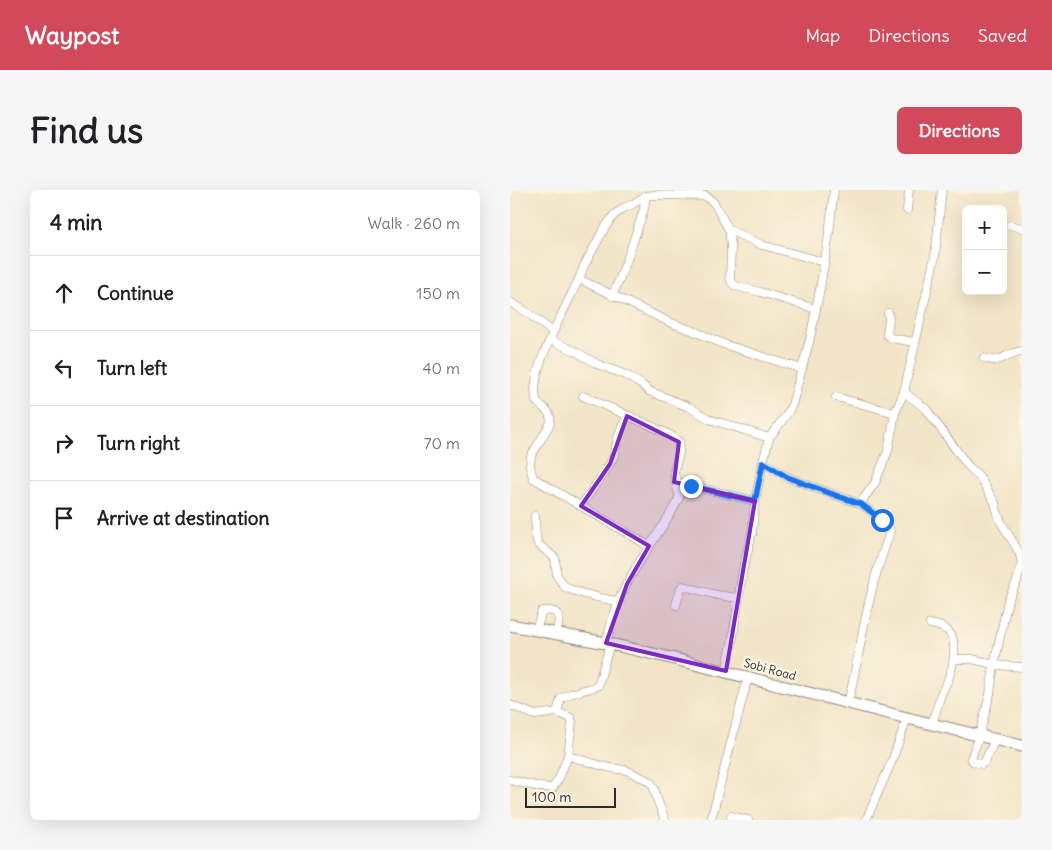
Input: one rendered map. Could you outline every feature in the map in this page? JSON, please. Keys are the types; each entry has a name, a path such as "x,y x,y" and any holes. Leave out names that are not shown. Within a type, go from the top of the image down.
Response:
{"highway":[{"name":"Sobi Road","path":"510,625 608,644 726,671 1022,746"}],"street":[{"path":"726,671 743,568 752,534 755,501 763,462 769,438 792,405 810,339 829,234 834,190"},
{"path":"907,210 909,190"},
{"path":"861,504 875,483 888,451 895,413 904,392 935,256 942,190"},
{"path":"649,546 533,478 530,466 531,456 551,419 549,412 536,402 537,374 551,336 604,229 614,215 645,196 654,194 706,193 714,203 729,230 730,279 732,283 745,289 816,309"},
{"path":"612,296 633,244 646,204 645,196"},
{"path":"1010,226 1022,228"},
{"path":"729,230 762,245 824,262"},
{"path":"578,279 669,322 726,345 802,369"},
{"path":"510,302 525,311 551,336 597,364 626,375 649,391 689,407 709,419 769,438"},
{"path":"888,314 887,335 891,338 914,342"},
{"path":"984,358 998,360 1014,352 1022,351"},
{"path":"904,392 926,409 968,466 982,481 995,503 1002,524 1019,552 1022,563 1017,581 1008,600 994,665 990,694 971,759 974,762 984,763 995,740"},
{"path":"556,712 561,698 598,686 612,620 619,602 627,584 679,498 674,472 679,453 679,442 672,436 646,423 583,396"},
{"path":"836,397 895,413"},
{"path":"581,506 610,464 627,416"},
{"path":"763,462 787,477 861,504 888,525 890,531 874,580 848,703"},
{"path":"676,482 755,501"},
{"path":"535,516 538,544 555,558 557,576 566,588 578,593 619,602"},
{"path":"676,605 683,586 717,595 738,598"},
{"path":"536,630 542,611 546,610 559,616 557,634"},
{"path":"930,624 942,627 948,631 954,649 954,659 948,680 932,724"},
{"path":"954,659 1022,667"},
{"path":"711,820 748,677"},
{"path":"510,705 535,715 556,712 572,718 568,756 559,778 552,788 510,780"},
{"path":"866,820 892,761 907,718"},
{"path":"568,756 610,768 626,770 651,783 665,820"},
{"path":"731,816 748,820"}],"highlighted area":[{"path":"627,416 679,442 674,482 755,501 726,671 606,643 627,584 649,546 581,506 610,464"}],"route":[{"path":"691,486 755,501 763,462 787,477 861,504 882,520"}]}
